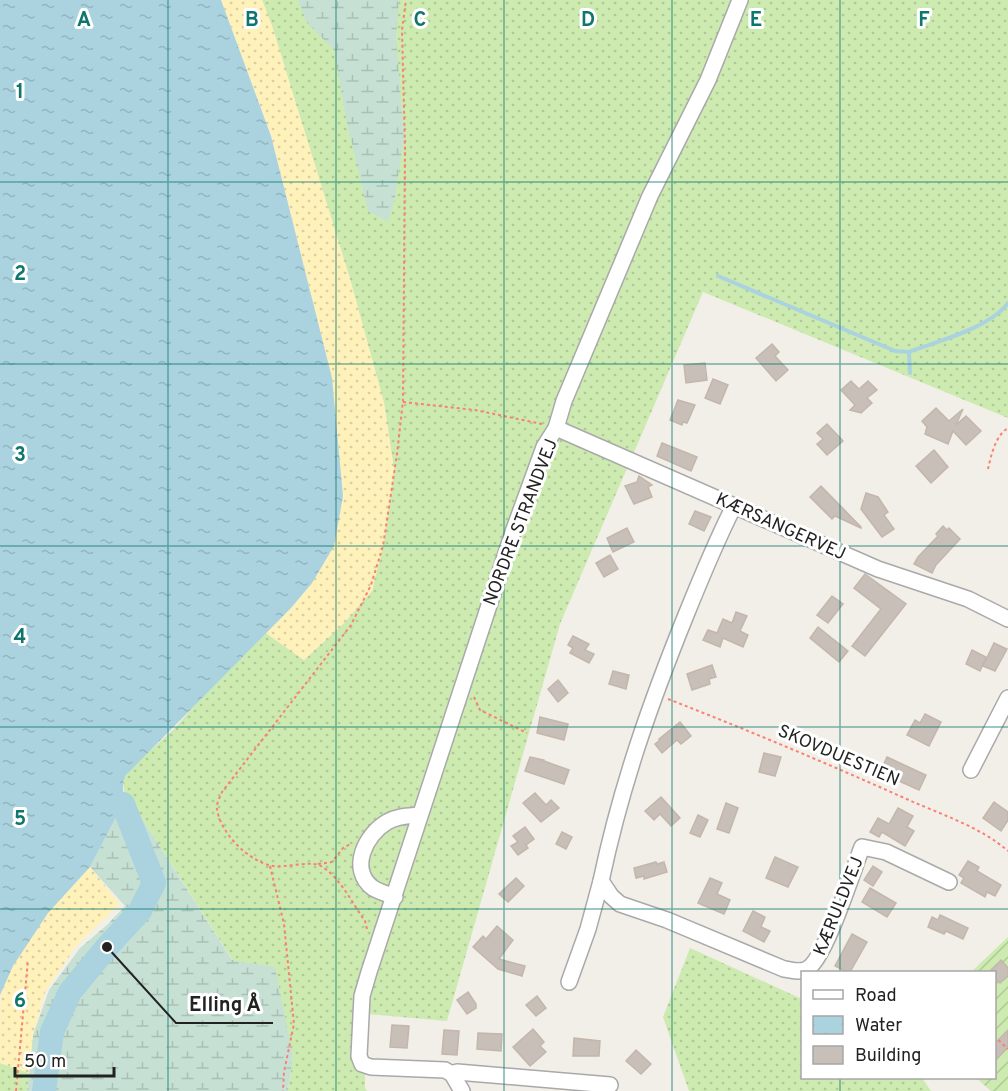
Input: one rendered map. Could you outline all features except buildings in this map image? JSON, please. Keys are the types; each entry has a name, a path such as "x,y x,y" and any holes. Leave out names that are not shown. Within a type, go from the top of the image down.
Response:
{"street":[{"name":"NORDRE STRANDVEJ","path":"452,1074 445,1070 371,1067 362,1064 359,1056 362,996 464,677 544,447 556,428 564,401 650,196 708,80 740,0"},
{"name":"KÆRSANGERVEJ","path":"556,428 878,569 968,599 1008,619"},
{"path":"569,982 602,881 626,776 654,693 720,533 734,506"},
{"path":"971,770 1008,698"},
{"path":"395,897 373,888 365,879 361,866 361,854 379,827 403,816 419,815"},
{"name":"KÆRULDVEJ","path":"802,971 816,962 862,848 886,852 949,882"},
{"name":"KÆRULDVEJ","path":"602,881 611,896 620,904 673,922 784,969 801,971"},
{"path":"462,1091 452,1074 456,1072 610,1085"}],"path":[{"path":"369,840 358,839 343,848 332,862 270,866 253,857 233,839 221,824 216,807 222,792 351,625 371,585 383,546 404,402 402,239 405,150 402,30 406,0"},
{"path":"404,402 475,410 556,428"},
{"path":"988,469 999,438 1008,428"},
{"path":"464,677 480,710 527,733"},
{"name":"SKOVDUESTIEN","path":"654,693 821,760 966,826 1008,851"},
{"path":"317,864 337,878 365,921 368,933"},
{"path":"270,866 284,924 294,1024 284,1072 283,1091"},
{"path":"16,1091 28,960"},
{"path":"996,1038 1008,1049"}],"green space":[{"path":"262,0 734,0 701,78 645,194 545,431 507,536 444,734 411,820 355,1000 351,1052 356,1066 365,1070 367,1091 288,1091 293,1055 124,790 123,782 134,765 173,730 214,684 266,633 304,660 344,623 372,591 394,470 384,403 350,279"},
{"path":"298,0 399,0 396,37 404,136 395,198 388,222 368,211 347,123 334,50 307,23"},
{"path":"745,0 1008,0 1008,418 703,292 560,624 447,1021 367,1014 368,995 381,962 517,533 552,440 561,436 568,421 565,412 654,199"},
{"path":"124,790 232,960 275,967 293,1056 288,1091 27,1091 33,1035 49,990 80,948 125,906 90,867 123,804"},
{"path":"1008,937 1008,1091 991,1091 977,1079 996,1079 996,971 972,971"},
{"path":"690,948 801,999 801,1079 923,1079 931,1091 689,1091 663,1017"},
{"path":"0,1063 29,1073 27,1091 0,1091"}],"sand":[{"path":"221,0 262,0 272,26 350,279 384,403 394,470 384,542 372,591 344,623 304,660 266,633 312,583 343,496 332,378 271,136"},
{"path":"90,867 120,904 77,945 45,992 33,1035 29,1073 0,1063 1,994 7,980 26,945 52,908"}],"water":[{"path":"0,0 221,0 271,136 332,378 343,496 334,546 312,583 291,608 126,775 123,782 123,804 90,867 48,913 13,966 0,995"}],"waterway":[{"path":"718,276 895,351 909,352 963,333 989,320 1008,303"},
{"path":"909,352 910,373"},
{"path":"44,1091 52,1032 70,992 140,911 154,883 123,804"}],"place":[{"name":"Elling Å","path":"107,947"}]}
